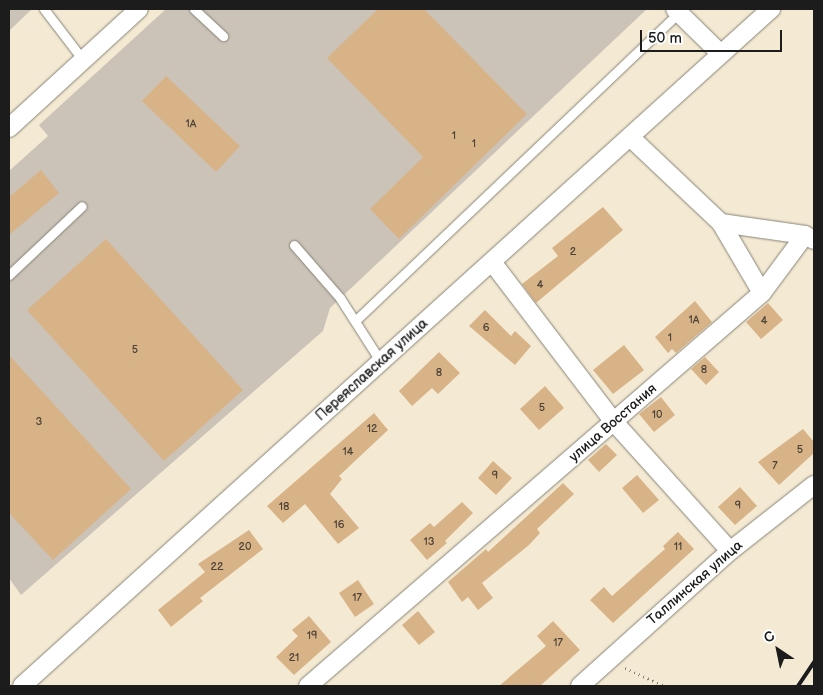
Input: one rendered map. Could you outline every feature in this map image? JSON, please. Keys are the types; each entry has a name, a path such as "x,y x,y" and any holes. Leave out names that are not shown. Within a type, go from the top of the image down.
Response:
{"street":[{"path":"9,128 139,9"},
{"name":"Переяславская улица","path":"22,686 771,9"},
{"path":"677,10 721,54"},
{"path":"630,137 721,223 762,293"},
{"path":"721,223 810,238"},
{"name":"улица Восстания","path":"308,686 762,293 810,238"},
{"path":"492,262 614,422 730,551"},
{"name":"Таллинская улица","path":"580,686 730,551 814,485"}],"lane":[{"path":"44,9 83,60"},
{"path":"194,9 224,36"},
{"path":"355,321 677,10"},
{"path":"9,275 82,206"},
{"path":"294,245 340,298 381,362"}],"path":[{"path":"608,661 665,686"}],"shaded area":[{"path":"9,9 32,9 9,31"},
{"path":"166,9 647,9 330,308 323,331 21,595 9,578 9,171 48,136 39,125"}],"building":[{"path":"378,9 424,9 527,114 399,239 370,209 423,157 327,58"},
{"path":"166,76 240,146 216,172 142,101"},
{"path":"41,170 59,193 9,235 9,197"},
{"path":"603,207 623,230 536,303 522,284 558,256 552,248"},
{"path":"106,239 243,390 164,461 27,310"},
{"path":"695,301 712,322 676,353 672,349 668,353 655,337"},
{"path":"768,303 783,320 761,339 746,322"},
{"path":"485,310 511,336 515,331 531,346 515,365 469,326"},
{"path":"624,345 644,370 613,394 593,370"},
{"path":"439,352 460,373 438,394 432,388 412,406 399,391"},
{"path":"9,355 131,489 53,560 9,513"},
{"path":"705,357 719,372 706,385 691,369"},
{"path":"545,386 564,408 539,430 520,409"},
{"path":"661,397 675,415 654,432 639,414"},
{"path":"374,413 388,430 339,476 342,479 330,494 359,528 338,544 305,504 283,523 267,506"},
{"path":"803,429 814,442 814,453 779,485 758,462"},
{"path":"606,444 617,455 599,472 588,460"},
{"path":"493,461 512,478 496,495 478,478"},
{"path":"637,475 659,500 643,513 622,488"},
{"path":"563,483 574,494 537,529 540,533 529,545 482,583 493,598 478,610 468,597 462,602 448,582 486,549 488,552"},
{"path":"740,487 757,506 735,525 718,507"},
{"path":"462,502 473,513 445,541 447,543 427,560 410,540 430,523 434,527"},
{"path":"249,530 263,549 200,598 203,601 171,627 158,610 205,572 198,564"},
{"path":"678,532 694,549 613,623 590,600 604,587 612,596 665,549 663,546"},
{"path":"358,580 374,604 355,617 339,593"},
{"path":"418,611 435,632 419,645 402,625"},
{"path":"309,616 331,642 294,675 276,657 298,636 292,630"},
{"path":"553,621 580,650 540,686 499,686 546,646 537,636"}],"railway":[{"path":"798,686 814,662"}]}
